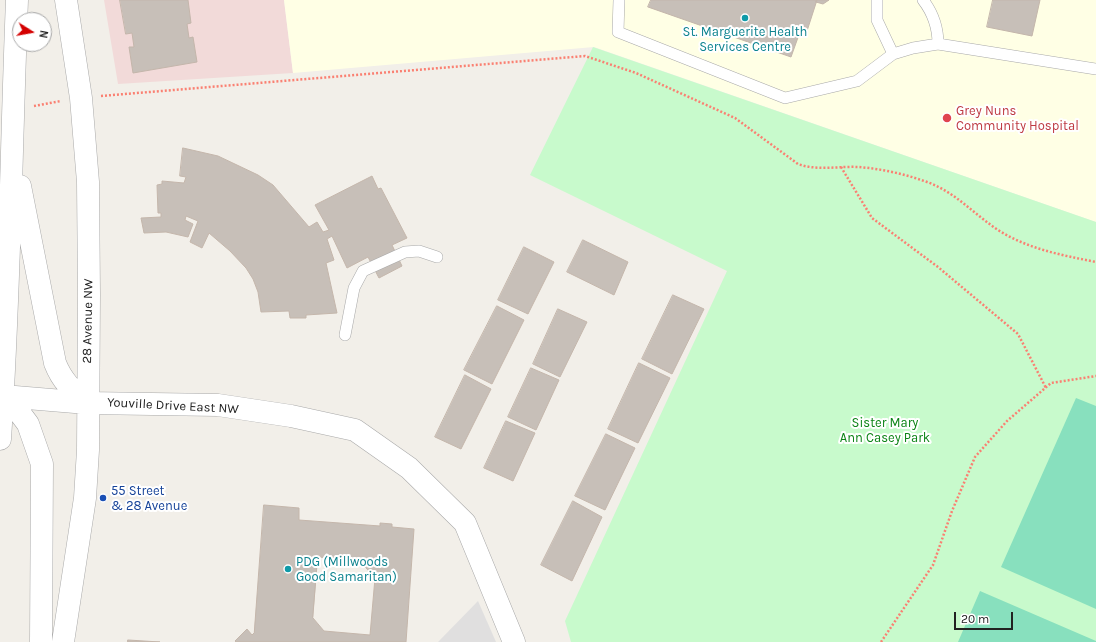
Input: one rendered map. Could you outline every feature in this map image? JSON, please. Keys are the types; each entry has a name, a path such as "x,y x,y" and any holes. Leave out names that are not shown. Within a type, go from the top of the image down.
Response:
{"street":[{"path":"0,439 9,288 11,138 17,0"},
{"name":"28 Avenue NW","path":"63,642 85,498 88,450 87,403 89,295 88,190 81,98 66,0"},
{"path":"11,138 55,363 67,386 87,403"},
{"path":"3,396 16,408 28,424 42,464 41,642"},
{"name":"Youville Drive East NW","path":"3,396 87,403 218,406 292,416 355,430 409,468 465,523 514,642"}],"lane":[{"path":"619,0 618,32 785,98 857,81 893,54 912,48 938,44 1096,69"},
{"path":"877,0 877,20 893,54"},
{"path":"923,0 929,8 938,31 938,44"},
{"path":"345,334 354,288 363,271 405,252 419,251 437,257"}],"path":[{"path":"12,110 81,98 292,79 585,56 636,74 730,115 748,126 775,149 798,164 808,167 841,167 888,171 929,183 951,194 997,229 1026,245 1054,254 1096,262"},
{"path":"841,167 872,218 938,267 1018,334 1046,388"},
{"path":"881,642 933,565 952,511 976,457 1007,421 1051,383 1096,376"}],"shaded area":[{"path":"104,0 284,0 293,73 118,84"},
{"name":"Grey Nuns Community Hospital","path":"284,0 1096,0 1096,222 594,47 293,73"},
{"path":"478,601 496,642 438,642"}],"green space":[{"name":"Sister Mary Ann Casey Park","path":"593,47 1096,222 1096,642 571,642 565,621 727,271 530,175"},
{"path":"1076,398 1096,406 1096,609 1001,567"},
{"path":"980,591 1096,641 1096,642 958,642"}],"building":[{"path":"120,0 188,0 191,23 187,24 189,38 193,37 197,62 133,73 129,47 134,47 132,33 126,34"},
{"name":"St. Marguerite Health Services Centre","path":"651,0 817,0 807,31 801,29 791,57 648,7"},
{"path":"817,0 829,0 823,4 816,2"},
{"path":"993,0 1040,0 1032,36 987,27"},
{"path":"183,148 218,156 258,175 273,185 309,227 317,222 323,232 329,230 315,205 372,176 378,189 381,188 407,238 392,245 402,266 379,278 368,257 347,268 332,236 327,239 334,260 326,263 337,313 306,315 306,318 290,318 289,311 261,312 258,292 253,279 246,268 230,251 209,233 202,248 190,242 198,221 186,216 185,220 193,224 188,237 166,232 144,233 141,218 161,217 161,213 158,213 157,185 162,184 162,181 184,183 186,177 180,176"},
{"path":"583,240 628,262 614,295 567,272"},
{"path":"524,247 554,262 528,314 498,300"},
{"path":"673,295 704,309 672,374 642,359"},
{"path":"497,306 524,320 492,384 464,370"},
{"path":"558,309 587,322 560,377 533,364"},
{"path":"639,363 670,378 638,443 608,429"},
{"path":"531,368 559,380 536,430 508,417"},
{"path":"465,375 491,389 461,449 435,437"},
{"path":"506,421 535,433 513,481 484,468"},
{"path":"606,434 635,448 605,510 575,496"},
{"path":"573,501 602,517 572,581 541,565"},
{"name":"PDG (Millwoods Good Samaritan)","path":"264,505 299,508 299,520 380,526 380,523 392,524 392,527 414,529 406,642 235,641 247,629 252,635 254,633","holes":["318,557 359,560 375,578 370,635 324,631 313,618"]},
{"path":"128,640 160,642 128,642"}],"place":[{"name":"St. Marguerite Health Services Centre","path":"745,18"},
{"name":"Grey Nuns Community Hospital","path":"947,118"},
{"name":"55 Street & 28 Avenue","path":"103,498"},
{"name":"PDG (Millwoods Good Samaritan)","path":"288,569"}]}
